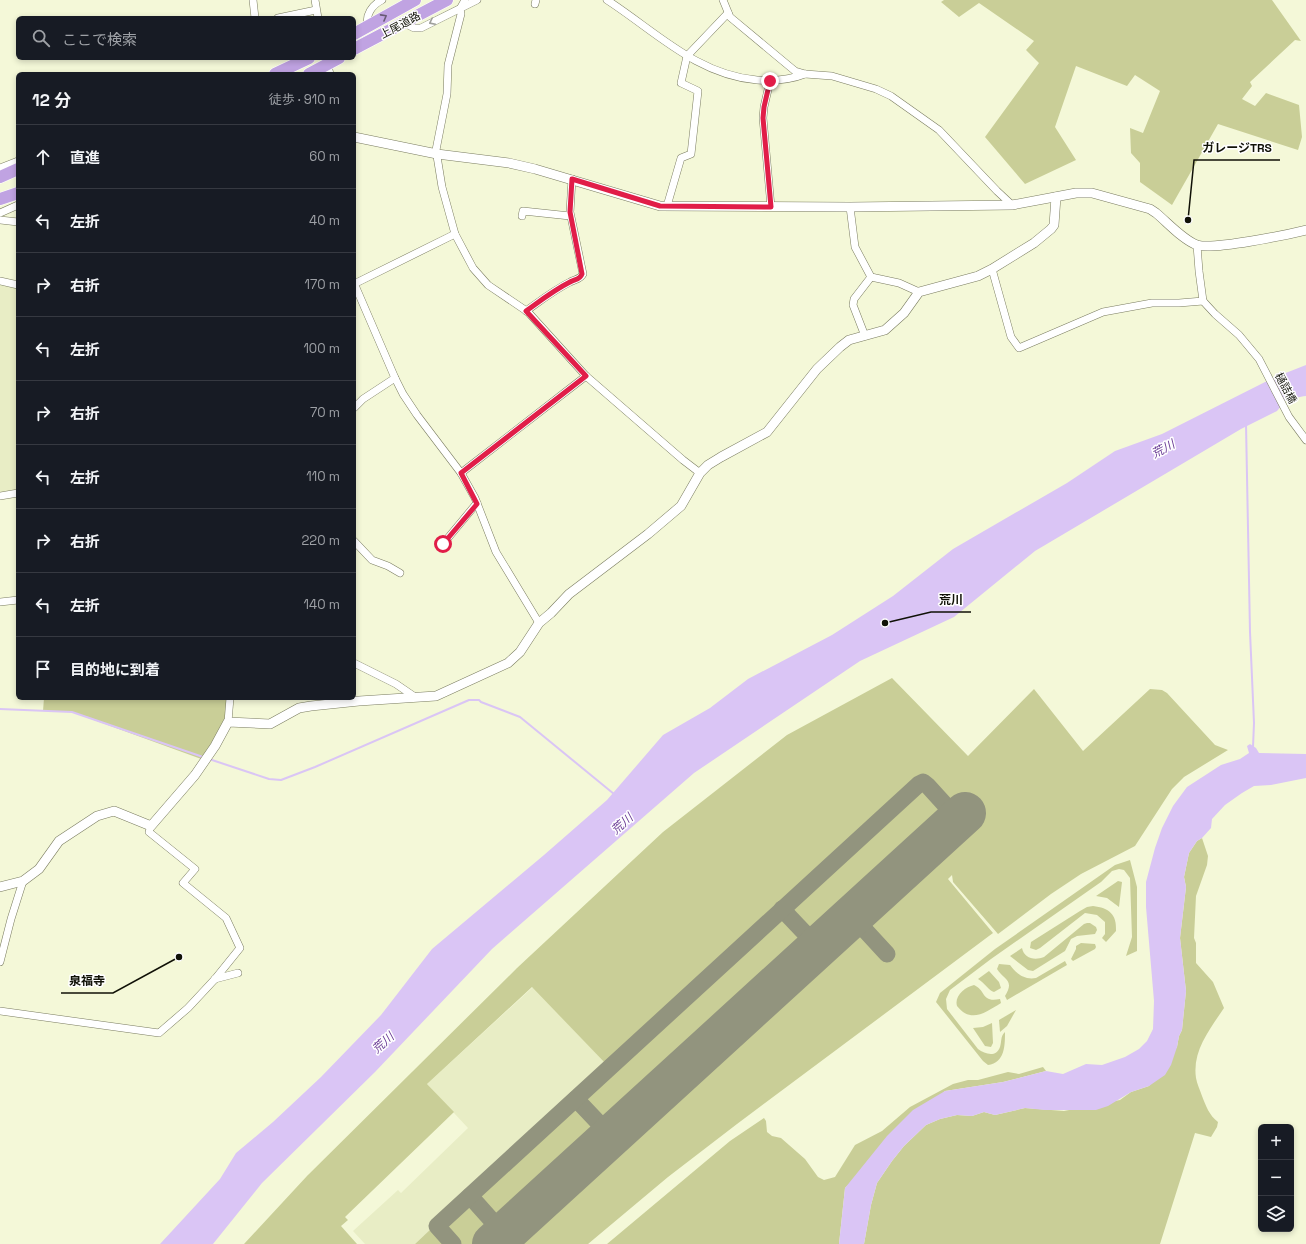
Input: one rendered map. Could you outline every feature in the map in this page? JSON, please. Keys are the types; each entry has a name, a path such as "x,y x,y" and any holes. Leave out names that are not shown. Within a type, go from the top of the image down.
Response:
{"highway":[{"name":"上尾道路","path":"356,33 415,0"},
{"name":"上尾道路","path":"356,49 446,0"},
{"path":"279,72 305,60"},
{"path":"313,72 328,65"},
{"path":"0,177 16,170"},
{"path":"0,199 16,194"}],"street":[{"path":"253,0 255,16"},
{"path":"314,0 318,16"},
{"path":"368,26 367,21 373,6 382,0"},
{"path":"464,0 460,9 461,14 448,65 447,94 436,150 442,187 454,234 466,257 479,276 526,311 586,376 700,473"},
{"path":"404,23 414,28 421,28 477,0"},
{"path":"607,0 687,56 723,73 743,79 770,81 805,74"},
{"path":"723,0 730,17 795,71 805,74 832,76 876,89 891,96 939,130 1012,205"},
{"path":"288,16 316,10"},
{"path":"667,206 681,158 691,154 698,91 681,83 687,56 728,13"},
{"path":"770,81 763,118 771,207"},
{"path":"356,136 437,154 509,163 572,179 660,206 850,207 1012,205 1076,193 1092,193 1150,209 1187,239 1197,245 1209,246 1236,243 1306,230"},
{"path":"0,168 16,162"},
{"path":"526,311 549,295 582,277 570,216 572,179"},
{"path":"228,722 270,724 299,708 359,701 436,696 508,663 520,652 539,623 569,594 648,534 681,506 700,473 708,465 721,456 767,432 817,369 840,347 849,340 885,330 904,313 919,292 978,276 1034,243 1054,225 1056,197"},
{"path":"0,213 16,206"},
{"path":"850,207 855,247 871,277 899,283 919,292"},
{"path":"522,216 523,211 570,216"},
{"path":"0,220 16,222"},
{"path":"356,283 454,234"},
{"path":"992,269 1011,337 1019,348 1103,312 1152,303 1203,301 1197,245"},
{"path":"865,336 854,305 854,299 871,277"},
{"path":"0,281 16,285"},
{"path":"356,289 403,394 461,473 477,504 496,552 539,623"},
{"name":"樋詰橋","path":"1203,301 1215,314 1239,334 1259,359 1289,417 1306,440"},
{"path":"461,473 586,376"},
{"path":"356,406 363,399 395,378"},
{"path":"0,496 16,493"},
{"path":"443,544 477,504"},
{"path":"356,543 372,560 400,572"},
{"path":"0,602 16,600"},
{"path":"356,664 396,684 415,697"},
{"path":"0,1011 159,1033 188,1008 215,979 240,948 226,918 183,883 195,869 149,832 152,826 195,775 215,746 228,722 230,700"},
{"path":"0,887 23,881 39,869 59,841 97,816 114,811 152,826"},
{"path":"0,962 23,881"},
{"path":"215,979 238,973"}],"shaded area":[{"path":"944,0 1272,0 1301,41 1295,40 1250,82 1252,86 1242,99 1255,106 1266,93 1299,105 1302,137 1298,150 1218,124 1172,205 1140,182 1140,163 1131,153 1130,128 1143,133 1160,91 1135,75 1127,86 1076,66 1055,127 1076,160 1025,184 985,137 1039,63 1026,50 1034,41 979,3 959,17 941,2"},
{"path":"0,285 16,288 16,490 0,493"},
{"path":"892,678 968,756 1034,689 1083,751 1150,689 1162,690 1167,693 1215,745 1228,750 1184,777 1172,789 1135,846 1081,874 1051,894 998,934 953,882 952,875 948,879 993,933 737,1124 668,1177 588,1244 522,1244 517,1239 974,819 961,802 955,808 923,774 606,1064 532,987 427,1084 454,1112 345,1217 348,1220 341,1226 357,1244 244,1244 307,1176 517,968 663,832 787,735"},
{"path":"44,700 229,700 228,722 204,760 72,712 43,711"},
{"path":"923,789 947,815 814,935 789,910"},
{"path":"1202,838 1208,856 1207,865 1196,896 1194,938 1196,943 1196,963 1213,982 1224,1008 1203,1041 1199,1050 1195,1068 1196,1078 1206,1107 1218,1122 1217,1127 1211,1137 1195,1133 1160,1244 864,1244 871,1205 877,1183 904,1146 926,1125 940,1119 957,1115 972,1116 984,1112 995,1115 1025,1108 1064,1111 1120,1100 1131,1092 1149,1086 1177,1047 1182,1030 1186,991 1180,938 1186,887 1184,877 1189,853 1197,841"},
{"path":"1130,860 1137,887 1137,951 1126,956 1132,937 1130,878 1124,870 1119,869 1112,871 1101,882 991,959 950,990 946,999 947,1009 978,1049 990,1054 996,1053 1000,1047 1003,1034 1005,1032 1005,1042 1001,1057 994,1064 988,1065 983,1061 936,1002 940,993 995,949 1115,865"},
{"path":"1118,881 1122,882 1119,907 1107,898 1096,896"},
{"path":"1093,906 1108,910 1115,920 1116,931 1106,942 1102,938 1105,934 1105,922 1097,915 1085,913 1040,948 1036,950 1030,948 1031,942 1080,911 1087,907"},
{"path":"781,917 806,943 608,1125 585,1099"},
{"path":"1087,923 1090,923 1096,927 1097,930 1095,934 1077,936 1071,939 1065,951 1033,971 1028,970 1010,956 1022,948 1025,954 1030,958 1037,959 1044,957"},
{"path":"1081,943 1095,944 1096,947 1073,961 1071,959 1076,946"},
{"path":"1065,961 1067,965 1007,1000 1005,996 1008,991 1009,983 997,969 999,964 1010,965 1021,976 1036,978"},
{"path":"989,971 999,982 1001,988 994,992 978,979"},
{"path":"974,985 978,987 987,998 994,1000 1000,999 1001,1003 979,1015 968,1014 962,1011 957,1006 957,999 961,992"},
{"path":"533,987 606,1064 415,1244 365,1244 353,1231 398,1190 401,1193 468,1128 427,1084"},
{"path":"1016,1010 1007,1026 1000,1032 999,1020"},
{"path":"992,1023 993,1043 991,1047 985,1046 973,1028 983,1027"},
{"path":"1043,1067 1046,1071 1003,1082 945,1091 845,1188 839,1244 607,1244 730,1141 764,1118 766,1121 767,1132 772,1136 781,1138 805,1159 818,1177 824,1180 835,1177 855,1145 882,1131 910,1107 953,1084 968,1080 978,1080 1008,1072 1019,1074"},
{"path":"577,1107 598,1133 500,1221 478,1196"},
{"path":"467,1204 491,1229 475,1244 460,1244 444,1227"},
{"path":"433,1227 448,1244 415,1244"}],"water":[{"path":"1306,365 1306,396 1286,400 1277,411 1241,429 1035,551 954,617 860,661 694,773 492,949 375,1072 262,1183 213,1244 160,1244 220,1179 236,1153 273,1122 321,1077 381,1015 432,949 607,800 663,735 710,708 748,679 832,635 893,596 953,549 1067,483 1115,451 1162,434 1273,378"},
{"path":"1250,744 1256,748 1259,753 1306,754 1306,778 1271,785 1254,786 1242,793 1225,805 1212,819 1211,828 1202,838 1197,841 1189,853 1184,877 1186,887 1180,938 1186,991 1182,1030 1171,1065 1165,1075 1149,1086 1131,1092 1108,1106 1096,1110 1045,1110 1025,1108 995,1115 984,1112 972,1116 957,1115 940,1119 926,1125 904,1146 877,1183 871,1205 864,1244 839,1244 845,1188 887,1136 913,1110 945,1091 1003,1082 1046,1071 1063,1074 1086,1064 1102,1065 1125,1057 1139,1049 1147,1041 1153,1029 1154,1001 1146,907 1146,882 1155,848 1162,828 1173,806 1187,787 1221,765 1240,759 1249,753 1247,746"}],"waterway":[{"path":"1246,424 1250,632 1254,723 1253,747"},
{"path":"209,759 269,779 281,780 315,767 469,700 479,700 520,717 614,794"},
{"path":"0,709 72,712 203,757"}],"taxiway":[{"path":"453,1244 437,1226 919,784 923,782 928,786 958,819"},
{"path":"782,909 818,947"},
{"path":"852,916 887,954"},
{"path":"576,1099 611,1136"},
{"path":"470,1196 504,1234"}],"runway":[{"path":"493,1244 965,813"}],"place":[{"name":"ガレージTRS","path":"1188,220"},
{"name":"荒川","path":"885,623"},
{"name":"泉福寺","path":"179,957"}],"route":[{"path":"443,544 477,504 461,473 586,376 526,311 549,295 582,277 570,212 572,179 660,206 771,207 763,118 770,81"}]}
